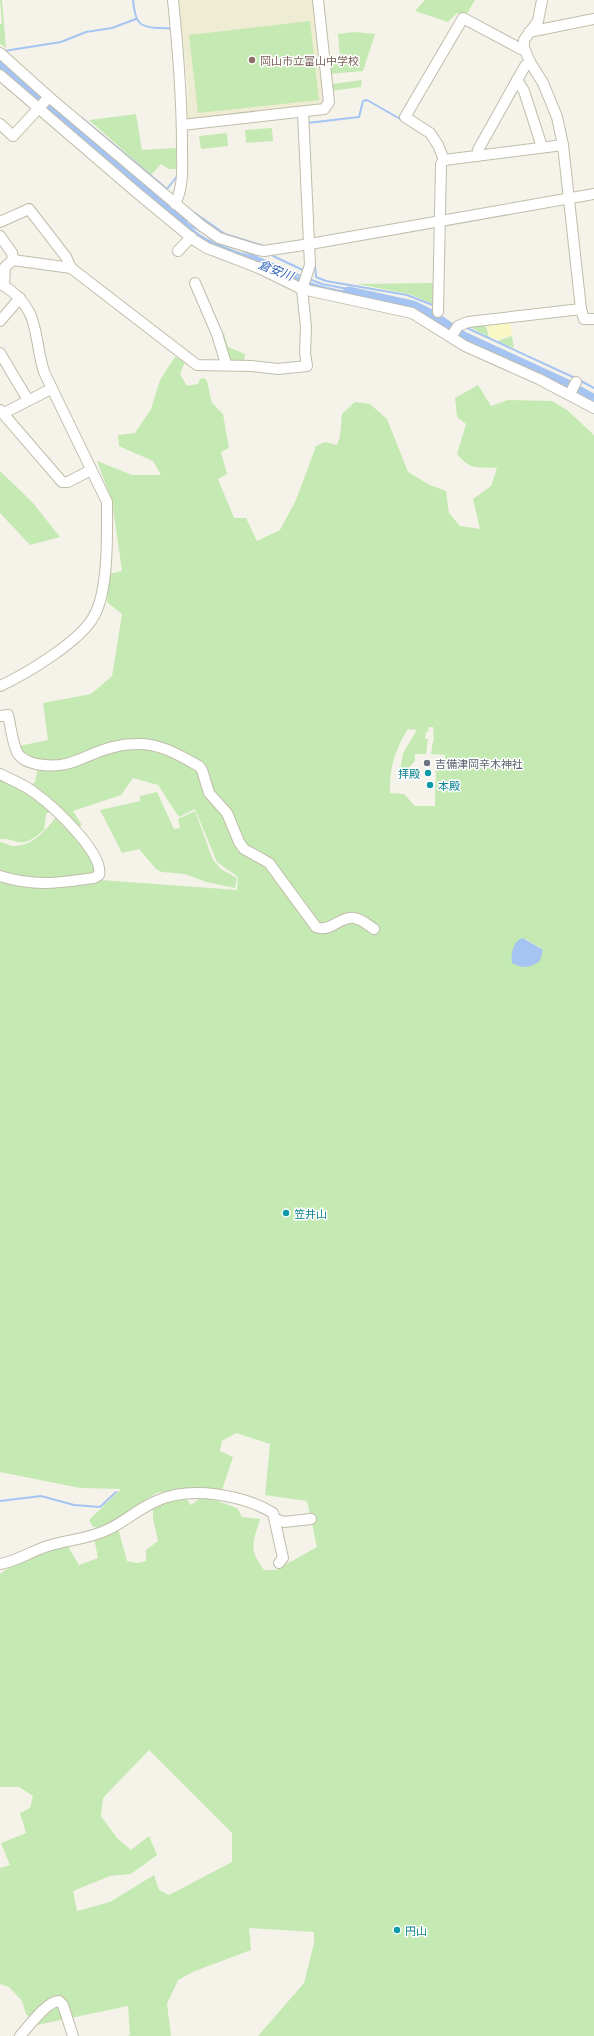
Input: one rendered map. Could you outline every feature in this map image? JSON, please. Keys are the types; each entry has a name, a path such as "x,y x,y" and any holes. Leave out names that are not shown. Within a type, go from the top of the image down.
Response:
{"street":[{"path":"173,0 182,90 182,184 175,204"},
{"path":"182,125 324,109 329,102 318,0"},
{"path":"542,0 538,21 524,40 524,48 528,64 543,83 557,117 563,145 570,198 581,309 584,319 594,319"},
{"path":"444,160 438,145 430,133 405,117 463,18 521,50 524,48"},
{"path":"529,32 594,19"},
{"path":"0,53 43,104 91,152 189,228 214,252 304,285 412,313 453,333 465,346 573,388 594,408"},
{"path":"477,156 478,150 517,80 528,64"},
{"path":"0,75 43,104 175,204 189,228 264,252 594,194"},
{"path":"517,80 524,91 542,147"},
{"path":"0,124 13,136 43,104"},
{"path":"0,222 28,209 66,257 71,268 197,365 226,364 278,369 307,366 305,353 306,327 304,285 310,271 310,244 303,112"},
{"path":"444,160 563,145"},
{"path":"438,312 441,164 444,160"},
{"path":"178,251 189,228"},
{"path":"0,236 12,253 13,260"},
{"path":"0,686 32,670 64,646 84,629 94,617 100,602 106,547 107,502 51,389 39,354 34,319 20,298 2,285 5,267 13,260 71,268"},
{"path":"195,283 217,334 226,364"},
{"path":"0,321 20,298"},
{"path":"453,333 458,326 468,322 581,309"},
{"path":"0,353 28,400"},
{"path":"51,389 2,411 62,482 68,482 91,470"},
{"path":"0,716 8,715 18,753 23,760 32,763 60,766 71,764 118,746 140,744 156,746 199,766 202,770 209,792 227,813 239,842 244,849 269,863 316,927 326,929 343,920 354,918 362,920 374,929"},
{"path":"0,774 28,788 47,803 85,841 96,858 100,870 99,876 94,878 51,884 12,880 0,876"},
{"path":"0,1564 23,1558 48,1546 65,1543 107,1530 158,1500 186,1493 198,1492 256,1504 273,1513 283,1558 279,1563"},
{"path":"275,1519 284,1522 311,1519"},
{"path":"20,2036 44,2008 54,2001 59,2001 63,2005 73,2036"}],"shaded area":[{"path":"0,0 2,0 6,48 0,44 0,24 2,24"},
{"name":"岡山市立富山中学校","path":"179,0 313,0 324,101 321,105 191,120 187,118 188,91"},
{"path":"425,0 475,0 465,17 457,13 448,22 415,11"},
{"name":"岡山市立富山中学校","path":"310,21 319,100 198,113 189,35"},
{"path":"354,32 375,34 363,71 329,74 329,59 340,58 338,34"},
{"path":"362,80 361,87 330,91 332,84"},
{"path":"136,114 142,150 176,148 176,169 169,169 161,164 151,175 89,120"},
{"path":"272,128 273,141 246,143 245,130"},
{"path":"227,133 228,146 201,149 199,136"},
{"path":"434,283 433,304 409,294 357,284"},
{"path":"485,323 489,337 468,326"},
{"path":"224,333 228,347 245,354 244,361 227,359 219,334"},
{"path":"512,336 514,348 497,341"},
{"path":"175,357 185,362 180,374 187,386 198,384 200,379 204,378 207,381 212,403 223,414 229,448 221,452 227,474 218,479 234,518 246,518 257,541 280,530 296,500 316,446 325,442 337,445 340,436 342,414 355,402 370,404 387,419 408,472 430,485 446,491 449,513 460,526 480,529 473,499 491,486 497,468 480,468 471,466 457,454 466,424 457,417 455,398 478,385 491,406 508,400 552,401 567,410 594,435 594,2036 258,2036 304,1983 314,1943 314,1932 249,1928 251,1950 195,1971 178,1980 167,2004 171,2036 127,2036 130,2035 128,2006 37,2025 26,2014 22,2001 9,1987 0,1984 0,1868 10,1865 1,1843 26,1833 20,1813 30,1808 33,1796 19,1787 0,1787 0,1574 12,1565 67,1545 79,1565 98,1558 94,1538 118,1528 127,1561 137,1563 146,1561 146,1550 158,1541 153,1519 153,1509 160,1504 185,1497 191,1505 203,1496 237,1508 242,1517 260,1519 253,1546 259,1563 264,1570 276,1570 317,1547 307,1501 265,1495 270,1444 236,1433 222,1441 220,1451 233,1457 222,1490 188,1488 156,1493 104,1528 93,1527 89,1520 121,1489 80,1488 0,1472 0,881 46,889 101,880 237,890 238,877 217,862 195,809 179,817 158,785 133,778 121,795 73,811 82,825 77,828 56,808 46,814 44,830 30,840 22,842 0,839 0,780 23,791 35,782 39,761 24,756 19,746 48,740 43,703 91,694 112,676 122,614 107,602 109,574 122,571 112,501 97,461 132,475 161,475 153,461 119,446 118,435 135,433 151,409 160,380","holes":["429,727 433,727 434,740 431,754 445,755 445,767 436,767 435,806 415,806 404,794 390,793 392,767 396,752 408,729 417,730 403,753 400,771 407,770 415,761 415,754 426,754 428,739 425,739 426,732 428,732","526,939 543,950 512,963","149,1750 232,1833 232,1862 169,1895 159,1890 154,1875 110,1902 77,1911 73,1891 110,1876 131,1874 157,1855 149,1836 131,1850 117,1838 101,1816 103,1798"]},
{"path":"0,471 33,503 60,537 30,545 0,513"},
{"path":"157,792 174,829 180,828 178,819 195,811 213,860 221,869 237,878 235,888 206,882 185,874 162,872 157,870 139,849 122,853 100,810 140,801 140,796"},
{"path":"56,817 95,859 94,875 62,880 0,878 0,842 12,846 26,844 43,833"}],"sand":[{"path":"510,320 512,335 496,340 490,338 486,322"}],"water":[{"path":"0,59 34,90 186,219 191,227 199,234 234,250 266,261 307,281 319,285 367,294 366,298 311,288 222,251 188,231 0,69"},
{"path":"523,938 543,950 540,961 526,967 512,963 512,952 515,944"}],"waterway":[{"path":"133,0 138,22 152,28 171,29"},
{"path":"4,51 61,42 86,32 112,28 136,19"},
{"path":"307,123 359,117 363,101 367,100 402,120"},
{"path":"82,118 167,189 178,175"},
{"path":"192,211 225,234 264,246"},
{"name":"倉安川","path":"188,224 200,231"},
{"path":"222,244 235,248"},
{"name":"倉安川","path":"243,251 303,277"},
{"path":"273,256 305,271"},
{"path":"315,265 316,277 326,281 407,295 435,306"},
{"path":"309,279 322,284 404,300 421,306 453,327"},
{"name":"倉安川","path":"349,293 413,307 429,315 463,338 565,385 594,401"},
{"path":"467,328 575,378"},
{"path":"458,331 572,384"},
{"path":"579,380 594,388"},
{"path":"578,387 594,396"},
{"path":"0,1501 41,1496 74,1505 100,1507 116,1492"}],"place":[{"name":"岡山市立富山中学校","path":"252,60"},
{"name":"吉備津岡辛木神社","path":"427,763"},
{"name":"拝殿","path":"428,773"},
{"name":"本殿","path":"430,785"},
{"name":"笠井山","path":"286,1213"},
{"name":"円山","path":"397,1930"}]}
